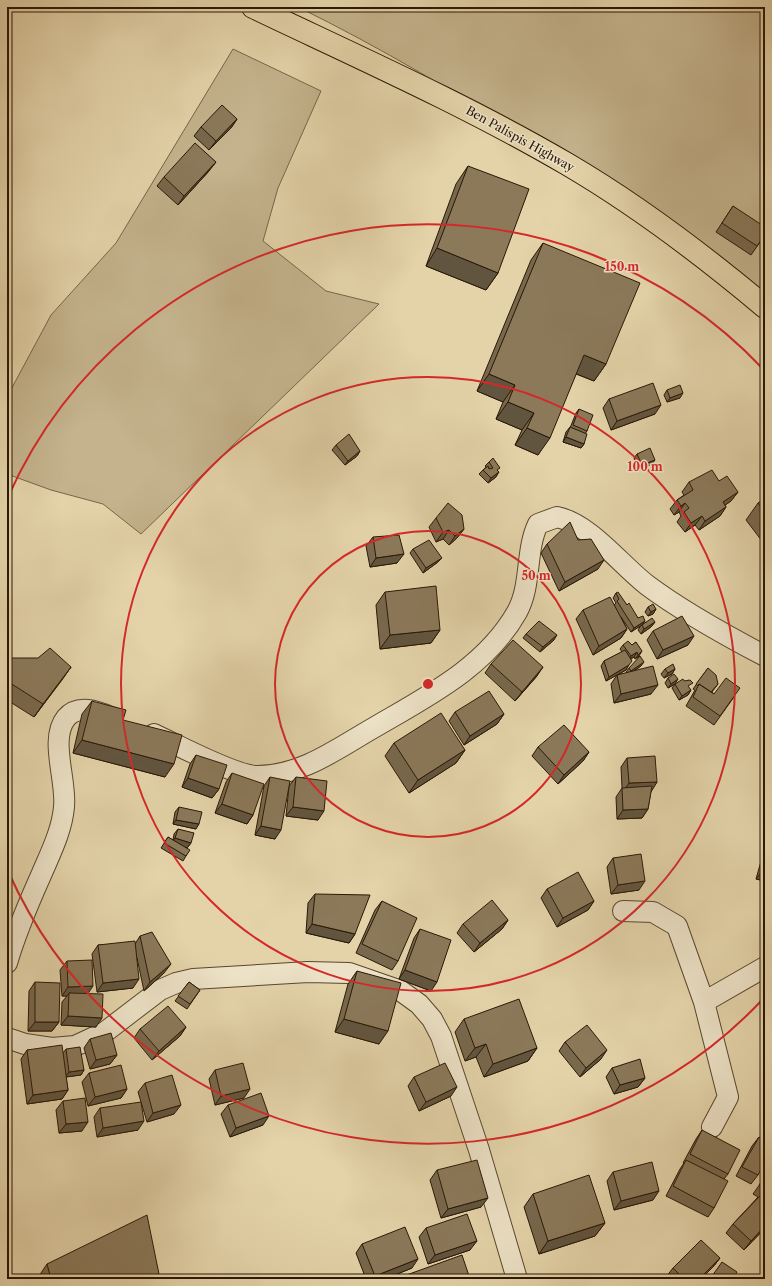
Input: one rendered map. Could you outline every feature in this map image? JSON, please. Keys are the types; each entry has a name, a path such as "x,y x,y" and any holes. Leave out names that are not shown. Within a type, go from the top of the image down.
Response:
{"main road":[{"name":"Ben Palispis Highway","path":"253,7 436,94 567,164 665,228 763,303"}],"street":[{"path":"7,963 20,926 61,826 64,789 58,740 60,728 66,718 73,712 95,710 132,724 230,769 255,776 281,774 310,765 432,695 469,668 498,641 518,611 524,592 533,534 538,524 557,517 578,524 647,585 733,640 765,656"},
{"path":"623,912 653,912 677,926 704,1002 728,1097 712,1127"},
{"path":"704,1002 765,967"},
{"path":"7,1038 25,1044 52,1048 75,1046 90,1041 105,1032 160,990 193,979 330,972 349,973 401,991 419,1004 432,1019 441,1036 479,1150 517,1279"}],"shaded area":[{"path":"298,7 765,7 765,298 652,220 537,144 419,72"},
{"path":"233,49 321,91 278,188 263,241 326,291 379,304 141,534 103,504 51,490 7,474 7,397 51,315 116,243"}],"building":[{"path":"222,105 237,119 216,141 201,127"},
{"path":"195,143 216,162 184,196 164,177"},
{"path":"468,166 529,189 498,273 437,248"},
{"path":"733,206 765,227 765,235 757,246 722,223"},
{"path":"543,243 640,283 606,364 584,355 550,438 527,428 534,413 508,402 515,385 489,374"},
{"path":"653,383 661,405 617,421 609,399"},
{"path":"680,385 683,393 670,398 667,390"},
{"path":"579,409 593,415 587,431 573,425"},
{"path":"570,427 587,434 584,444 566,437"},
{"path":"349,434 360,451 348,461 336,445"},
{"path":"650,448 655,460 642,465 637,454"},
{"path":"493,458 500,468 497,470 499,472 491,478 483,470 488,466 489,469 493,468 489,462"},
{"path":"712,470 719,481 727,476 738,492 723,502 726,507 705,521 702,516 691,523 684,512 689,508 685,503 681,506 677,500 693,490 689,482"},
{"path":"765,499 765,513 758,503"},
{"path":"448,503 462,515 464,529 455,536 449,530 443,532 436,518"},
{"path":"570,522 578,540 591,539 604,560 565,582 547,544"},
{"path":"399,535 404,554 376,558 373,537"},
{"path":"429,540 442,558 426,568 413,549"},
{"path":"436,586 440,630 390,635 385,592"},
{"path":"618,592 627,605 629,603 638,618 643,616 645,621 634,628 617,601 619,599 616,593"},
{"path":"610,597 627,629 599,646 583,610"},
{"path":"653,604 656,609 651,612 648,607"},
{"path":"682,616 694,636 663,650 653,631"},
{"path":"652,618 655,622 644,629 642,625"},
{"path":"539,621 557,635 543,647 526,634"},
{"path":"513,640 543,667 522,692 491,664"},
{"path":"628,641 632,645 636,642 642,651 638,655 637,652 631,656 623,645"},
{"path":"50,648 71,667 43,704 7,681 7,662 10,658 38,658"},
{"path":"625,650 632,661 629,665 609,677 604,661"},
{"path":"640,656 644,662 631,671 629,668"},
{"path":"673,664 675,669 668,673 665,669"},
{"path":"653,666 658,685 621,694 617,675"},
{"path":"708,668 716,675 718,684 711,692 699,684 698,686 696,684"},
{"path":"674,674 678,679 671,684 668,678"},
{"path":"726,678 740,688 720,716 693,697 699,684 714,694"},
{"path":"683,679 684,681 690,680 693,683 688,686 691,690 682,696 675,684"},
{"path":"489,691 504,714 470,736 455,712"},
{"path":"92,701 126,710 123,720 182,735 174,764 82,740"},
{"path":"441,713 465,750 418,780 394,743"},
{"path":"564,725 589,752 564,775 538,747"},
{"path":"196,755 227,765 219,789 188,778"},
{"path":"655,756 657,782 629,783 627,758"},
{"path":"232,773 264,784 253,815 222,804"},
{"path":"270,777 290,781 281,830 261,826"},
{"path":"296,777 327,781 324,811 293,807"},
{"path":"652,786 648,809 623,810 622,788"},
{"path":"179,807 202,812 199,824 176,820"},
{"path":"178,829 194,833 191,843 175,838"},
{"path":"168,837 190,850 186,856 164,843"},
{"path":"641,854 645,881 618,885 613,858"},
{"path":"578,872 594,901 563,918 547,889"},
{"path":"315,894 370,895 355,934 312,924"},
{"path":"492,900 508,920 480,943 463,924"},
{"path":"382,901 417,918 398,961 362,944"},
{"path":"420,929 451,940 437,982 405,970"},
{"path":"152,932 171,964 150,982 140,936"},
{"path":"135,941 139,979 103,983 98,945"},
{"path":"92,960 93,986 68,987 67,961"},
{"path":"357,971 401,983 388,1031 344,1019"},
{"path":"35,982 60,983 59,1022 35,1022"},
{"path":"189,982 200,990 190,1004 178,996"},
{"path":"69,993 103,994 102,1018 68,1016"},
{"path":"519,999 537,1048 493,1064 486,1044 475,1048 464,1019"},
{"path":"168,1006 186,1027 159,1051 140,1029"},
{"path":"587,1025 607,1050 586,1068 565,1042"},
{"path":"111,1033 117,1055 96,1060 90,1039"},
{"path":"62,1045 68,1090 33,1095 27,1050"},
{"path":"80,1047 84,1070 69,1072 66,1049"},
{"path":"7,1048 11,1056 7,1058"},
{"path":"640,1059 645,1078 620,1085 612,1068"},
{"path":"243,1063 250,1089 221,1096 215,1070"},
{"path":"445,1063 457,1087 426,1102 414,1077"},
{"path":"121,1065 127,1089 95,1097 89,1073"},
{"path":"172,1075 181,1105 153,1113 145,1083"},
{"path":"261,1093 269,1116 236,1128 228,1105"},
{"path":"85,1098 88,1122 66,1124 63,1101"},
{"path":"141,1102 144,1121 103,1128 100,1108"},
{"path":"702,1130 740,1150 728,1174 690,1154"},
{"path":"759,1137 765,1141 765,1162 758,1175 742,1167"},
{"path":"477,1160 488,1198 448,1209 437,1170"},
{"path":"686,1160 728,1181 714,1208 673,1186"},
{"path":"652,1162 659,1191 621,1201 613,1172"},
{"path":"589,1175 605,1223 548,1241 533,1194"},
{"path":"765,1177 765,1189 759,1185"},
{"path":"760,1196 765,1201 765,1226 751,1241 733,1224"},
{"path":"467,1214 477,1241 435,1255 426,1228"},
{"path":"147,1215 160,1279 51,1279 47,1264"},
{"path":"405,1227 418,1259 375,1276 362,1244"},
{"path":"701,1240 720,1258 699,1279 684,1279 673,1268"},
{"path":"462,1255 470,1279 402,1279 401,1277"},
{"path":"722,1262 737,1272 733,1279 710,1279"}]}
